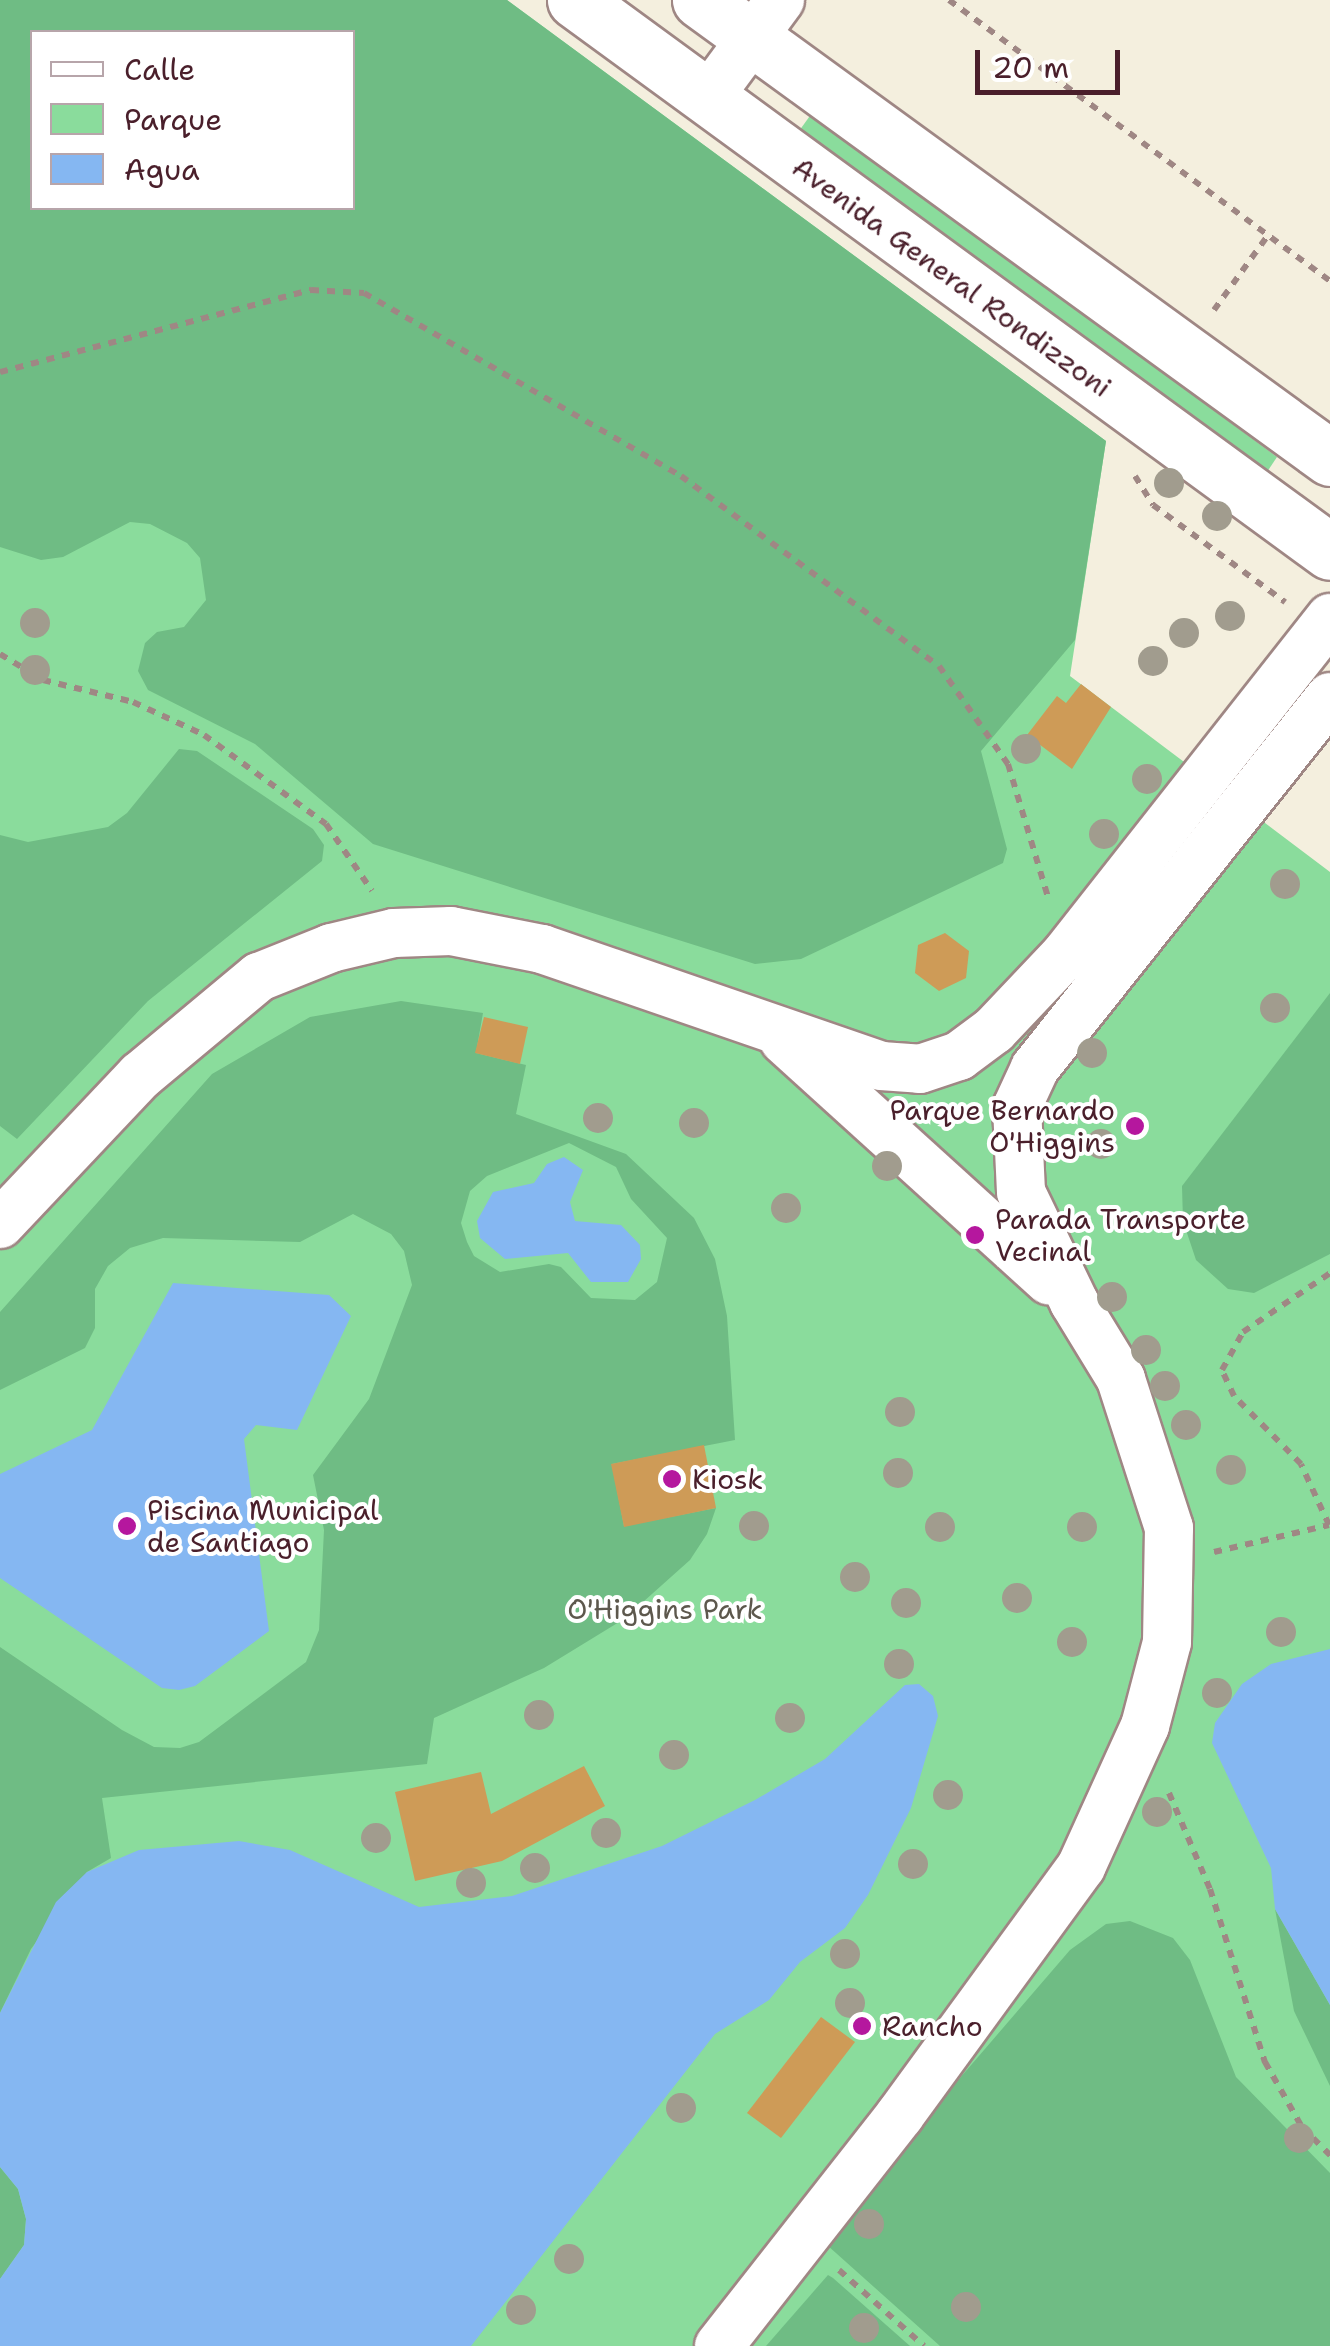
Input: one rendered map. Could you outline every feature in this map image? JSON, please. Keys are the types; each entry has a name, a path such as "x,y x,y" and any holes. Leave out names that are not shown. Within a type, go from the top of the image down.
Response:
{"main road":[{"name":"Avenida General Rondizzoni","path":"575,0 1330,552"},
{"path":"700,0 765,19 1330,458"}],"street":[{"path":"707,99 765,19"},
{"path":"0,1224 140,1076 259,977 332,948 394,933 451,931 542,948 881,1066 920,1068 959,1056 994,1030 1065,955 1330,618"},
{"path":"719,2346 900,2116 1081,1867 1146,1726 1166,1642 1172,1562 1149,1450 1122,1378 1074,1302 1021,1192 1017,1107 1035,1068 1330,697"},
{"path":"768,1025 1074,1302"}],"path":[{"path":"949,0 1330,281"},
{"path":"1201,328 1268,235"},
{"path":"0,372 311,290 364,294 410,317 681,476 940,666 1008,764 1065,955"},
{"path":"0,654 43,680 133,702 204,735 326,824 360,868 394,933"},
{"path":"1172,1562 1330,1525 1302,1464 1234,1396 1222,1370 1243,1332 1330,1273"},
{"path":"1146,1726 1210,1889 1264,2062 1302,2127 1330,2155"},
{"path":"802,2237 924,2346"}],"green space":[{"name":"O'Higgins Park","path":"0,0 507,0 1106,441 1070,676 1330,872 1330,2346 0,2346"},
{"path":"0,0 507,0 1106,441 1075,640 981,751 1007,849 1003,863 801,959 755,964 373,844 255,744 148,690 138,671 145,643 157,632 184,627 206,600 200,558 187,543 150,524 130,522 63,557 41,560 0,547"},
{"path":"812,113 1277,457 1261,481 794,138"},
{"path":"179,749 197,751 313,829 324,845 322,861 148,1001 17,1139 0,1126 0,835 28,842 108,827 127,813"},
{"path":"1330,993 1330,1254 1254,1293 1228,1289 1196,1260 1183,1221 1182,1186"},
{"path":"401,1001 483,1013 476,1053 526,1065 516,1114 626,1154 694,1218 715,1259 727,1316 735,1440 612,1464 624,1526 716,1508 707,1534 690,1560 624,1619 544,1668 434,1718 427,1764 102,1798 111,1858 87,1872 31,1949 0,2013 0,1647 122,1730 154,1747 180,1748 199,1742 306,1662 319,1630 324,1530 313,1475 369,1399 412,1285 404,1251 391,1234 353,1214 300,1242 163,1238 130,1248 108,1266 95,1289 95,1328 85,1348 0,1390 0,1312 212,1074 310,1017","holes":["569,1143 616,1167 631,1199 667,1238 657,1282 635,1300 591,1298 561,1267 549,1264 500,1272 474,1256 461,1223 470,1191 487,1176"]},
{"path":"1275,1909 1330,2005 1330,2086 1294,2011"},
{"path":"1130,1921 1173,1938 1190,1960 1236,2077 1330,2173 1330,2346 940,2346 827,2245 825,2235 1070,1950 1106,1924"},
{"path":"0,2167 18,2189 26,2219 24,2245 0,2279"},
{"path":"828,2275 833,2278 910,2346 766,2346"}],"water":[{"path":"564,1157 583,1170 570,1202 575,1221 621,1225 640,1245 641,1259 628,1282 591,1282 568,1253 505,1259 480,1238 477,1221 493,1192 534,1183 547,1164"},
{"name":"Piscina Municipal de Santiago","path":"173,1283 329,1295 351,1316 297,1430 256,1425 244,1439 269,1631 195,1686 179,1690 162,1688 0,1578 0,1474 92,1430"},
{"path":"1330,1649 1330,2005 1275,1909 1271,1868 1212,1743 1215,1723 1242,1684 1271,1664"},
{"path":"919,1684 933,1696 938,1716 911,1808 868,1895 845,1928 800,1962 769,2000 715,2034 471,2346 0,2346 0,2279 24,2245 26,2219 18,2189 0,2167 0,2013 56,1902 87,1872 139,1850 239,1841 290,1850 419,1907 512,1896 662,1846 755,1800 825,1759 905,1685"}],"building":[{"path":"1081,684 1111,707 1072,769 1027,735 1057,696 1066,703"},
{"path":"945,933 969,951 966,978 939,991 915,973 918,945"},
{"path":"484,1017 528,1027 520,1064 475,1053"},
{"path":"704,1445 716,1508 624,1527 611,1464"},
{"path":"584,1766 605,1806 502,1861 415,1881 395,1792 481,1772 491,1814"},
{"path":"821,2017 855,2042 781,2138 747,2113"}],"place":[{"name":"Parque Bernardo O'Higgins","path":"1135,1126"},
{"name":"Parada Transporte Vecinal","path":"975,1235"},
{"name":"Kiosk","path":"672,1479"},
{"name":"Piscina Municipal de Santiago","path":"127,1526"},
{"name":"Rancho","path":"862,2026"}]}
